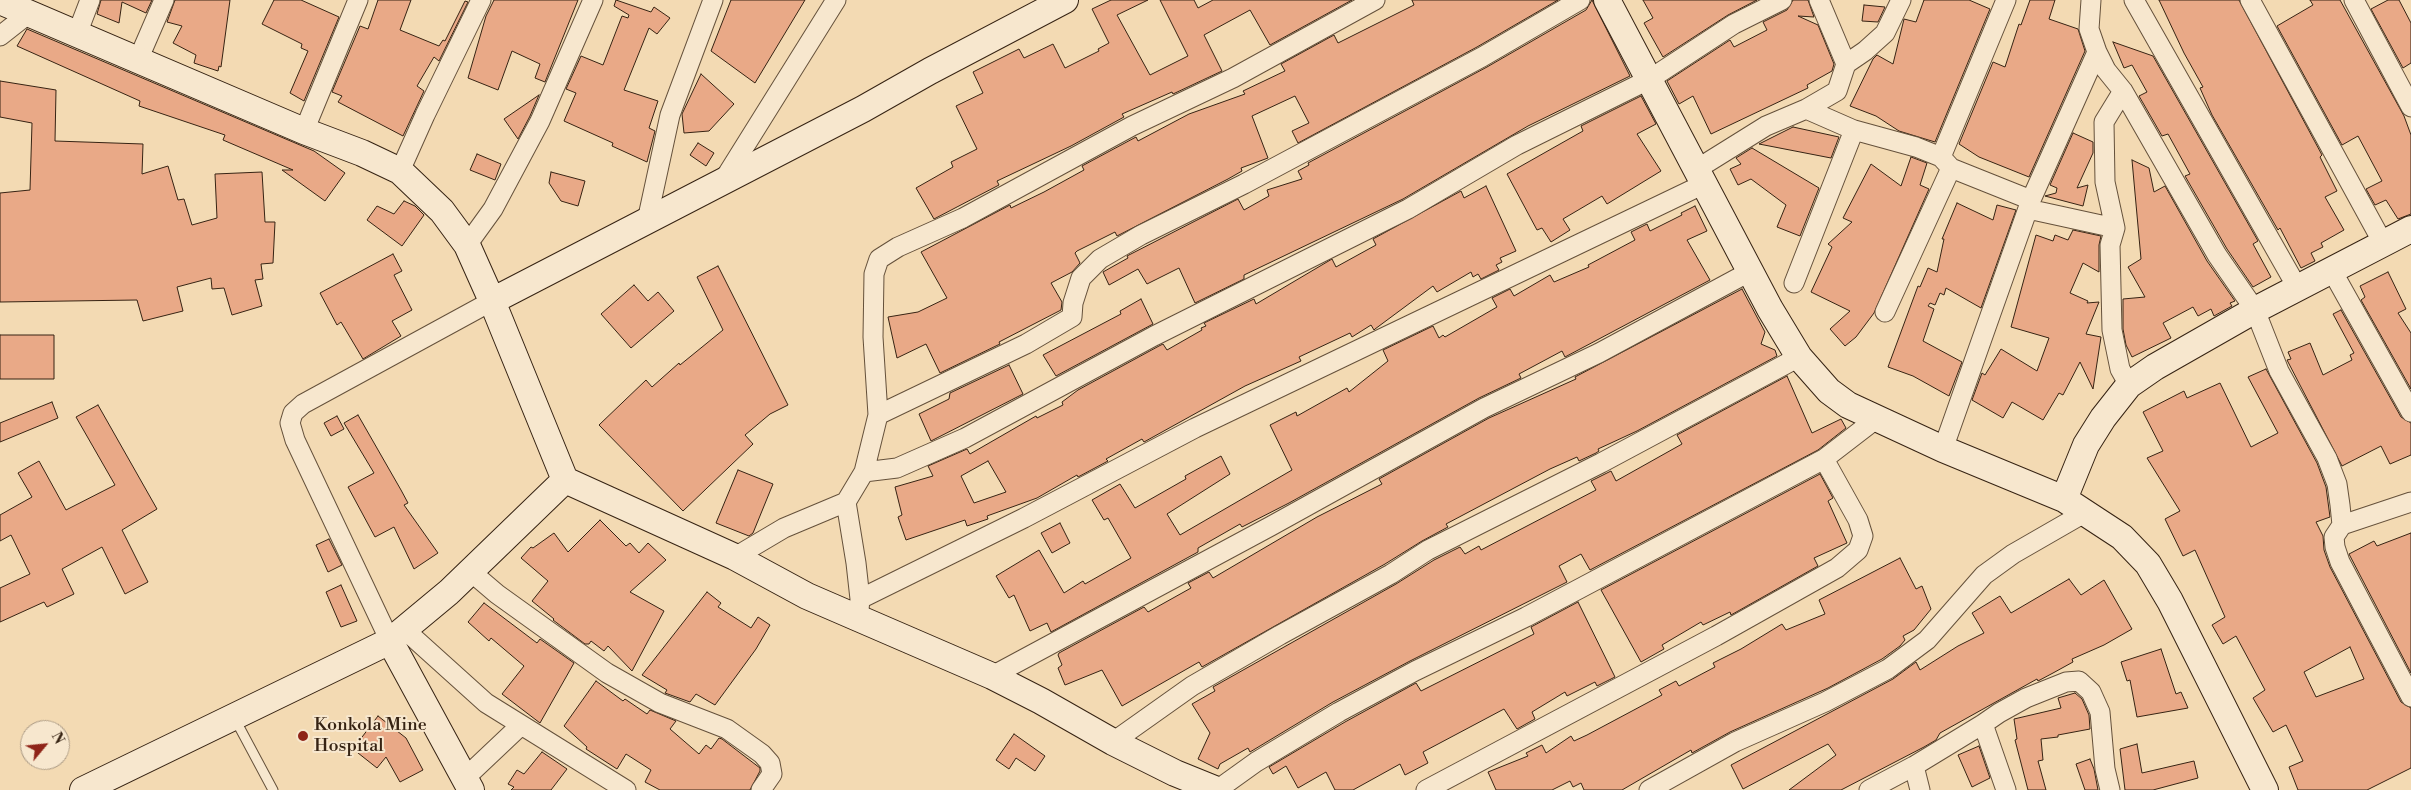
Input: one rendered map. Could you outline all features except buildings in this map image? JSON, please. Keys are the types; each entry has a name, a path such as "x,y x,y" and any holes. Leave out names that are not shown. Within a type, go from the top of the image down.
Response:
{"street":[{"path":"77,34 90,0"},
{"path":"138,60 164,0"},
{"path":"304,131 358,0"},
{"path":"400,171 481,0"},
{"path":"467,245 493,210 540,121 593,0"},
{"path":"647,222 670,115 713,0"},
{"path":"722,182 836,0"},
{"path":"520,726 468,784 397,636 295,440 290,423 293,413 303,404 492,301 647,222 1065,0"},
{"path":"735,557 784,528 846,502 864,472 878,415 873,337 874,274 880,259 898,247 963,218 1132,126 1233,78 1375,0"},
{"path":"878,415 1026,344 1072,317 1073,303 1080,278 1100,259 1482,57 1580,0"},
{"path":"1607,0 1751,271 1799,357 1829,391 1848,405 1876,419 2075,505 2122,537 2148,564 2170,601 2265,790"},
{"path":"864,472 898,468 965,438 1028,402 1154,336 1408,209 1517,145 1650,78 1734,24 1782,0"},
{"path":"1819,0 1846,64"},
{"path":"859,609 1024,518 1195,428 1701,177 1766,126 1806,109 1838,91 1846,64 1885,34 1901,0"},
{"path":"1885,312 1946,162 2006,0"},
{"path":"2091,0 2089,29 2096,52 2106,70 2123,91 2217,255 2255,310 2279,371 2327,458 2337,484 2342,525"},
{"path":"2134,0 2297,287"},
{"path":"2250,0 2383,243"},
{"path":"2354,0 2411,106"},
{"path":"0,1 304,131 362,153 400,171 442,211 467,245 492,301 565,480 735,557 807,596 859,609 1041,701 1182,784 1217,790 1256,762 1339,712 1526,617 1824,459 1876,419"},
{"path":"0,36 28,14"},
{"path":"1943,448 2029,205 2096,52"},
{"path":"2123,91 2104,122 2105,182 2115,228 2110,245 2112,330 2120,368 2130,385"},
{"path":"1806,109 1854,130 1916,147 2029,205 2115,228"},
{"path":"1794,283 1854,130"},
{"path":"1648,790 1735,742 1825,702 1888,669 1927,640 1984,575 2075,505 2086,445 2103,418 2130,385 2156,367 2255,310 2411,229"},
{"path":"2331,269 2411,412"},
{"path":"992,676 1271,526 1484,408 1599,353 1751,271"},
{"path":"1113,742 1192,686 1280,635 1392,574 1428,550 1601,463 1799,357"},
{"path":"1426,790 1716,636 1837,568 1858,550 1863,536 1858,520 1824,459"},
{"path":"83,790 397,636 470,571 565,480"},
{"path":"846,502 859,609"},
{"path":"2411,502 2342,525 2334,537 2340,562 2411,697"},
{"path":"470,571 497,594 607,673 660,703 727,729 762,754 770,762 772,774 761,790"},
{"path":"397,636 486,703 520,726 539,734 626,790"},
{"path":"1869,790 1914,766 2026,698 2066,682 2079,681 2091,692 2100,712 2105,769 2110,790"},
{"path":"1983,724 2006,790"},
{"path":"1914,766 1920,790"}],"lane":[{"path":"234,717 273,790"}],"place":[{"name":"Konkola Mine Hospital","path":"303,736"}]}
